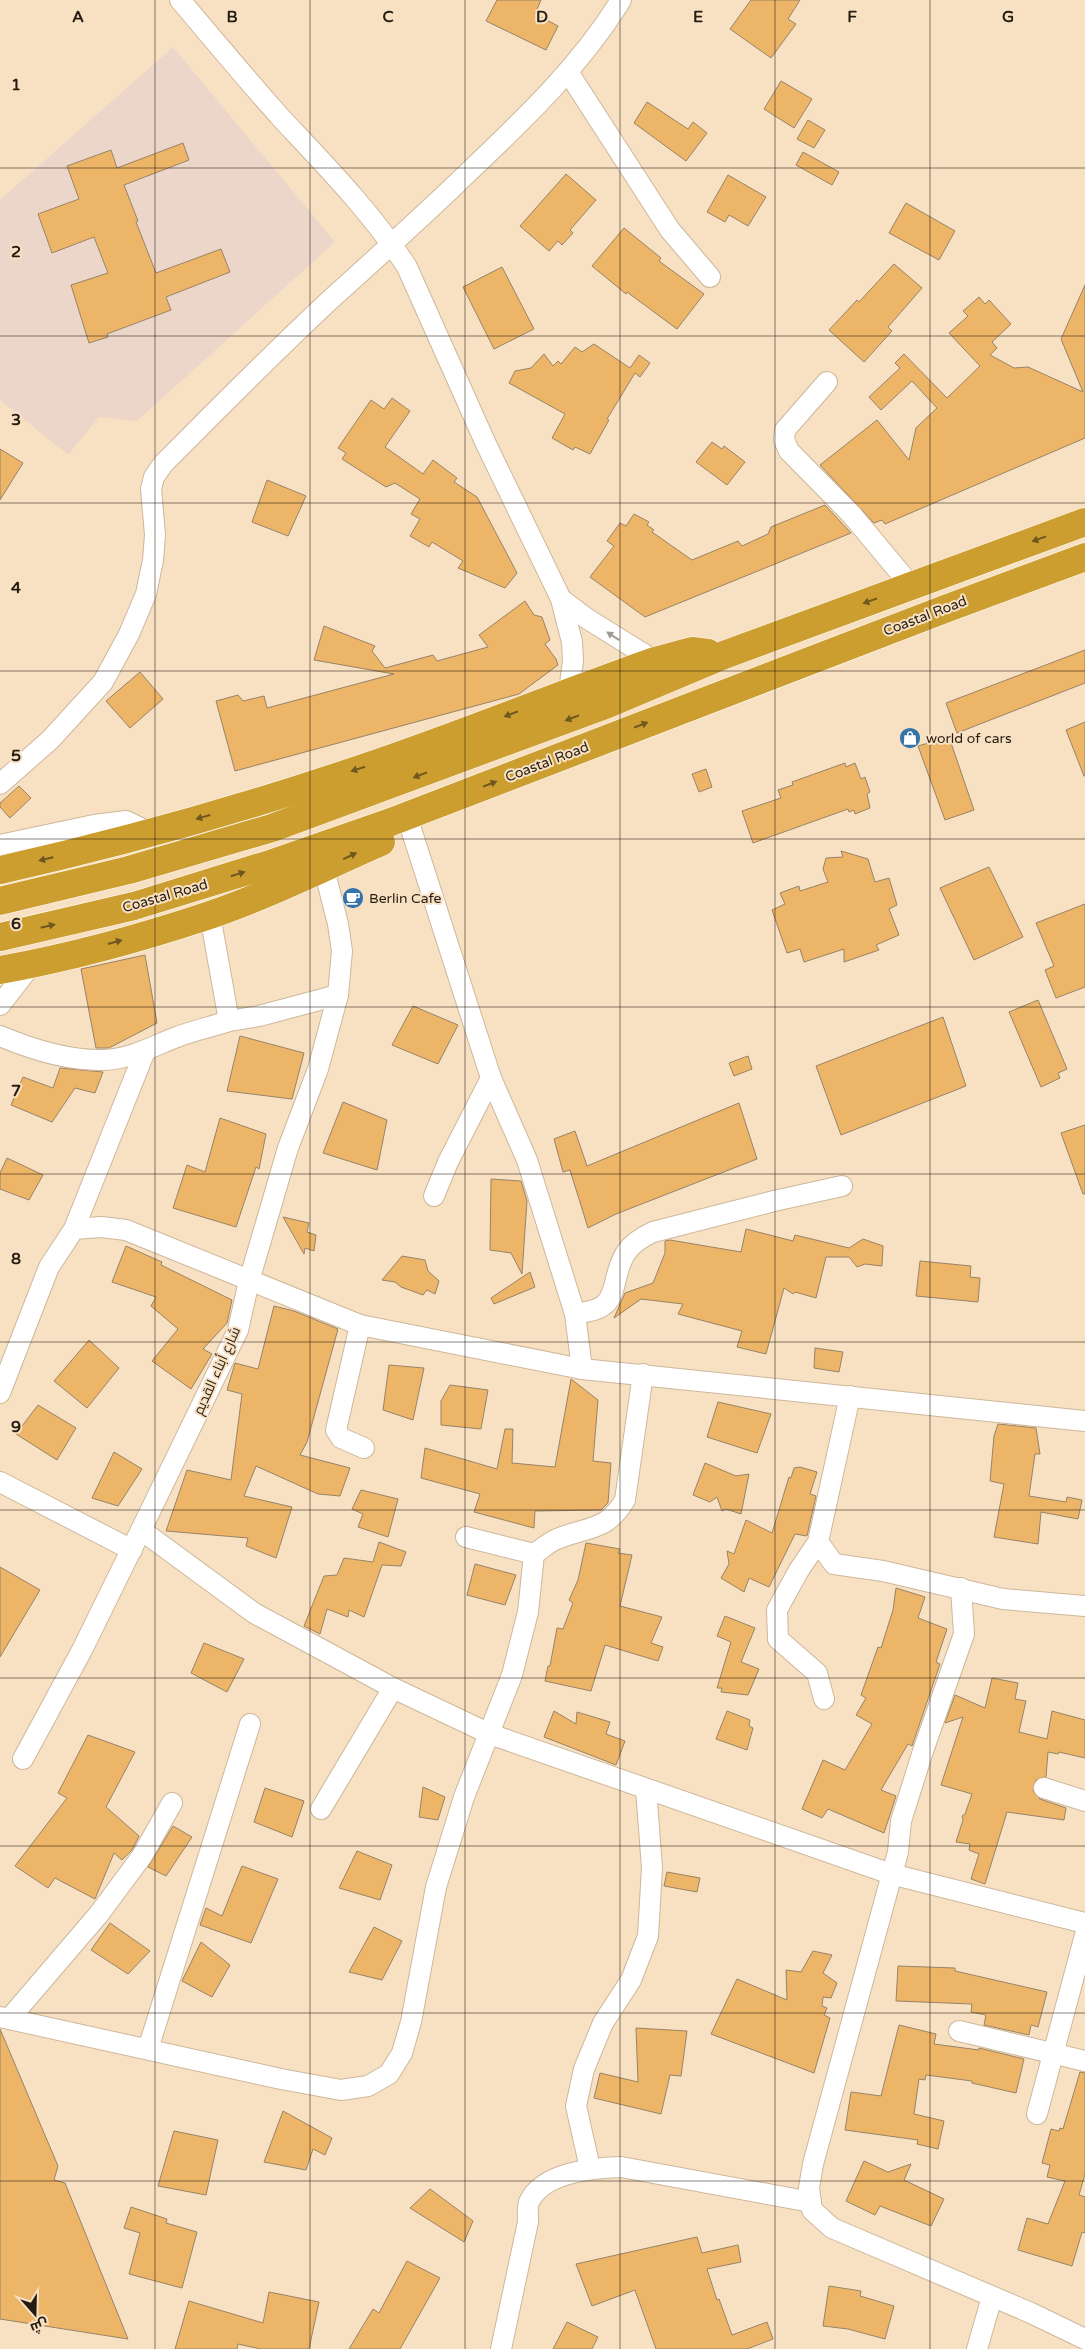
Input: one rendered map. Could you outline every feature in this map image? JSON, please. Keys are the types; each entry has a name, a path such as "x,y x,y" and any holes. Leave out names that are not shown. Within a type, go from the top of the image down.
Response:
{"highway":[{"path":"0,901 129,870 272,828 605,705 724,655 1085,522"},
{"name":"Coastal Road","path":"0,936 134,906 273,863 451,799 917,619 1085,557"},
{"path":"0,870 150,832 269,798 375,764 569,691 655,661 692,651 724,655"},
{"path":"0,970 31,965 210,915 324,869 410,829 451,799"}],"street":[{"path":"180,0 247,80 356,199 393,245 407,267 486,444 561,599 572,642 569,691"},
{"path":"0,784 50,740 103,682 129,634 146,594 153,560 155,535 151,489 154,476 163,464 239,387 330,300 393,245 536,108 568,72 620,0"},
{"path":"568,72 670,230 710,277"},
{"path":"826,382 785,430 784,440 789,451 852,515 911,586"},
{"path":"561,599 586,618 655,661"},
{"path":"0,845 94,825 126,821 150,832"},
{"path":"410,829 491,1078 527,1160 575,1314 582,1369"},
{"name":"شارع أبناء القديم","path":"23,1759 82,1650 238,1330 249,1281 288,1148 318,1069 338,995 342,951 338,924 324,869"},
{"path":"210,915 229,1021"},
{"path":"0,1005 31,965"},
{"path":"0,1036 26,1047 72,1058 106,1060 145,1051 175,1038 229,1021 259,1016 338,995"},
{"path":"0,1393 48,1267 74,1229 145,1051"},
{"path":"434,1196 448,1162 491,1078"},
{"path":"575,1314 601,1308 606,1304 612,1294 620,1261 626,1250 638,1239 653,1232 842,1186"},
{"path":"74,1229 101,1228 126,1230 360,1325 582,1369 1085,1421"},
{"path":"360,1325 336,1430 341,1438 364,1448"},
{"path":"466,1537 534,1554 555,1540 610,1520 625,1500 642,1374"},
{"path":"824,1699 817,1673 778,1639 777,1610 799,1570 818,1542 850,1396"},
{"path":"0,1482 132,1550"},
{"path":"141,1530 254,1613 393,1688 490,1734 891,1874 1085,1923"},
{"path":"818,1542 834,1564 882,1570 1003,1599 1085,1606"},
{"path":"172,1803 142,1856 100,1914 5,2018 341,2090 368,2086 389,2074 402,2053 411,2022 436,1887 464,1797 512,1676 528,1612 534,1554"},
{"path":"961,1588 964,1634 922,1751 904,1812 898,1852 813,2164 809,2188 812,2210 832,2228 1085,2339"},
{"path":"321,1809 393,1688"},
{"path":"148,2050 250,1724"},
{"path":"1044,1788 1085,1801"},
{"path":"590,2168 576,2106 584,2069 603,2023 632,1980 648,1936 652,1868 646,1789"},
{"path":"1037,2114 1085,1935"},
{"path":"959,2031 1085,2061"},
{"path":"501,2349 528,2222 528,2203 539,2190 560,2176 590,2168 621,2167 811,2202"},
{"path":"977,2349 992,2297"}],"shaded area":[{"path":"173,47 335,242 137,421 99,417 68,455 0,400 0,200"}],"building":[{"path":"497,0 541,0 535,14 558,26 546,50 486,21"},
{"path":"751,0 800,0 788,19 796,24 771,58 730,29"},
{"path":"781,81 812,99 794,128 764,109"},
{"path":"647,102 688,129 693,122 707,133 686,161 634,123"},
{"path":"808,120 825,130 814,148 797,139"},
{"path":"183,143 189,160 124,185 138,221 136,222 156,273 221,249 230,272 166,297 171,310 107,334 108,337 89,343 71,285 108,273 94,237 52,253 38,214 79,199 67,166 111,150 117,168"},
{"path":"803,152 839,172 832,185 796,165"},
{"path":"566,174 596,200 570,230 573,233 562,245 558,241 549,251 520,226"},
{"path":"728,175 766,197 748,226 729,215 725,222 707,212"},
{"path":"906,203 955,231 939,260 889,233"},
{"path":"624,228 661,258 659,261 704,294 677,329 627,292 626,294 592,266"},
{"path":"894,264 922,288 888,327 892,331 864,362 829,330 857,300 859,302"},
{"path":"502,267 534,329 494,349 463,287"},
{"path":"1085,285 1085,438 885,524 882,520 874,523 820,465 877,420 909,460 916,428 937,408 912,381 881,410 869,397 900,368 895,363 904,354 947,398 980,366 949,333 968,316 963,311 979,297 985,304 989,300 1011,324 992,342 997,348 990,355 1014,368 1028,367 1083,392 1061,339"},
{"path":"594,344 630,368 639,355 650,363 640,377 635,373 607,419 609,420 590,454 575,447 573,450 552,438 565,414 509,383 515,371 531,368 544,354 553,366 558,361 561,364 575,347 582,352"},
{"path":"392,398 410,411 385,447 423,474 433,460 457,478 454,482 477,497 517,573 505,588 458,568 463,561 432,542 429,547 410,536 420,519 411,514 420,499 395,483 386,487 342,459 346,453 338,448 371,400 384,409"},
{"path":"712,442 722,449 724,446 745,462 727,485 696,462"},
{"path":"0,449 23,463 0,500"},
{"path":"267,480 306,496 288,536 252,522"},
{"path":"825,505 851,533 645,617 590,577 614,546 607,541 620,523 626,526 634,514 649,522 647,525 654,530 652,532 692,560 738,541 742,546 768,534 771,527"},
{"path":"525,601 534,615 542,617 550,640 545,644 558,665 519,694 235,771 216,701 238,695 243,701 264,696 267,708 394,674 314,660 324,626 375,646 372,651 385,668 433,655 437,661 488,647 479,635"},
{"path":"1085,650 1085,683 957,733 946,703"},
{"path":"140,672 163,699 130,728 106,701"},
{"path":"1085,722 1085,776 1084,776 1066,730"},
{"path":"949,737 974,810 945,820 918,746"},
{"path":"845,763 846,767 855,763 861,779 865,777 870,792 867,794 870,808 855,814 854,810 849,812 848,809 753,843 742,811 781,798 778,790 793,785 792,782"},
{"path":"706,769 712,787 699,792 692,774"},
{"path":"19,786 31,798 10,818 0,807 0,803"},
{"path":"841,851 868,859 875,882 889,878 897,905 889,909 899,935 876,945 879,950 844,962 844,949 804,962 800,949 787,953 772,910 785,904 780,893 799,886 800,891 828,882 823,869 826,858 843,857"},
{"path":"989,867 1023,937 974,960 940,888"},
{"path":"1085,904 1085,987 1056,998 1045,970 1054,966 1036,923"},
{"path":"145,955 157,1023 109,1048 96,1048 81,969"},
{"path":"1038,1000 1067,1069 1058,1073 1060,1078 1041,1087 1009,1012"},
{"path":"413,1006 458,1025 438,1064 392,1045"},
{"path":"943,1017 966,1086 841,1135 816,1066"},
{"path":"240,1036 304,1053 292,1099 227,1091"},
{"path":"748,1056 752,1069 734,1076 729,1063"},
{"path":"60,1068 103,1072 95,1093 75,1088 52,1122 11,1105 23,1077 53,1088"},
{"path":"343,1102 387,1120 377,1170 323,1153"},
{"path":"739,1103 757,1159 616,1214 588,1228 570,1170 563,1172 554,1139 575,1131 587,1166"},
{"path":"220,1118 266,1134 259,1169 256,1167 236,1227 173,1208 187,1165 205,1172"},
{"path":"1085,1125 1085,1194 1083,1194 1061,1133"},
{"path":"7,1158 43,1175 29,1200 0,1189 0,1173"},
{"path":"491,1179 521,1181 527,1201 522,1274 511,1253 490,1250"},
{"path":"283,1217 309,1223 307,1232 316,1235 314,1251 305,1248 304,1254"},
{"path":"746,1229 793,1241 795,1235 849,1248 863,1239 883,1246 882,1266 865,1264 857,1267 849,1257 826,1257 816,1298 795,1292 793,1294 784,1288 766,1354 737,1347 742,1331 678,1314 683,1304 641,1299 614,1318 625,1293 653,1283 665,1253 665,1241 670,1240 741,1252"},
{"path":"126,1246 162,1262 161,1265 232,1300 227,1323 203,1349 212,1354 191,1389 152,1361 178,1329 151,1306 156,1297 112,1282"},
{"path":"402,1256 425,1260 428,1271 439,1281 435,1294 427,1290 423,1295 401,1287 395,1282 382,1280"},
{"path":"920,1261 971,1266 970,1277 980,1278 978,1302 916,1296"},
{"path":"530,1272 535,1287 494,1304 491,1298"},
{"path":"274,1306 294,1311 338,1329 307,1442 300,1455 350,1468 340,1496 318,1494 256,1466 244,1496 292,1507 276,1558 246,1546 248,1538 166,1531 187,1470 231,1480 242,1394 227,1390 235,1363 258,1369"},
{"path":"89,1340 119,1368 87,1408 54,1381"},
{"path":"815,1348 843,1352 839,1372 814,1368"},
{"path":"389,1365 424,1368 413,1420 383,1410"},
{"path":"571,1379 598,1400 593,1461 611,1463 608,1503 601,1510 535,1511 534,1528 474,1512 480,1494 421,1478 425,1448 497,1469 505,1429 513,1429 512,1463 555,1467"},
{"path":"450,1385 488,1390 481,1429 441,1425 441,1401"},
{"path":"718,1402 771,1414 757,1453 707,1437"},
{"path":"38,1405 76,1428 57,1460 16,1434"},
{"path":"998,1424 1036,1428 1040,1454 1035,1454 1029,1496 1066,1502 1067,1497 1082,1500 1078,1519 1041,1512 1038,1544 994,1537 1004,1484 990,1481 994,1436"},
{"path":"114,1452 142,1469 118,1506 92,1498"},
{"path":"705,1463 736,1476 749,1474 741,1514 726,1509 722,1511 717,1497 710,1502 693,1495"},
{"path":"800,1467 817,1472 810,1494 816,1496 807,1536 795,1534 769,1587 749,1578 744,1592 721,1578 729,1564 727,1551 734,1554 746,1520 772,1533 789,1477 791,1478 794,1468"},
{"path":"361,1490 398,1499 388,1537 358,1527 363,1514 352,1509"},
{"path":"379,1542 406,1552 401,1566 382,1565 364,1617 349,1610 348,1617 327,1609 320,1634 304,1626 324,1576 337,1575 344,1558 373,1562"},
{"path":"586,1543 620,1549 618,1553 632,1555 620,1606 662,1617 651,1643 663,1647 658,1661 605,1645 591,1691 545,1681 548,1666 550,1666 557,1628 563,1629 573,1603 569,1600 578,1580"},
{"path":"475,1564 516,1575 505,1605 467,1595"},
{"path":"0,1567 40,1590 0,1657"},
{"path":"896,1588 925,1597 918,1618 947,1629 936,1662 940,1664 912,1746 908,1744 881,1790 896,1796 884,1833 828,1809 822,1818 802,1809 823,1760 845,1770 872,1724 856,1715 866,1698 861,1695 878,1647 881,1648 893,1610"},
{"path":"725,1616 755,1628 741,1662 759,1669 748,1695 721,1692 722,1688 717,1688 731,1642 717,1636"},
{"path":"204,1643 244,1659 227,1692 191,1673"},
{"path":"992,1678 1018,1683 1015,1699 1026,1701 1019,1732 1047,1739 1052,1711 1085,1720 1085,1758 1059,1752 1058,1754 1048,1752 1046,1777 1036,1780 1033,1791 1040,1799 1066,1808 1064,1820 1007,1812 985,1884 971,1879 979,1854 969,1850 970,1844 956,1842 963,1820 962,1816 965,1814 972,1794 941,1785 963,1717 945,1723 955,1695 985,1708"},
{"path":"554,1711 576,1724 577,1712 610,1722 606,1734 625,1741 616,1765 544,1737"},
{"path":"727,1711 750,1720 749,1726 753,1728 747,1750 716,1739"},
{"path":"88,1735 135,1752 106,1807 139,1836 132,1850 122,1860 114,1853 95,1899 55,1878 48,1888 15,1866 67,1798 58,1793"},
{"path":"423,1787 445,1797 438,1820 419,1817"},
{"path":"265,1788 304,1801 292,1837 254,1822"},
{"path":"173,1826 192,1837 166,1876 148,1867"},
{"path":"357,1851 392,1865 380,1900 339,1888"},
{"path":"242,1866 278,1879 251,1943 200,1925 206,1908 222,1916"},
{"path":"667,1872 700,1878 697,1892 664,1886"},
{"path":"110,1923 150,1951 128,1974 91,1950"},
{"path":"374,1927 402,1941 382,1980 349,1972"},
{"path":"201,1942 230,1965 212,1997 182,1981"},
{"path":"813,1951 832,1955 823,1973 837,1983 831,1998 823,1997 822,2006 827,2008 824,2015 830,2018 814,2073 711,2034 737,1979 787,2000 786,1970 801,1972"},
{"path":"898,1966 955,1968 955,1971 1047,1992 1038,2027 1031,2025 1029,2035 984,2025 986,2015 971,2012 972,2004 896,2001"},
{"path":"899,2025 936,2034 934,2044 979,2050 979,2048 1024,2059 1016,2093 972,2083 972,2081 926,2075 925,2080 919,2079 914,2114 944,2121 938,2149 917,2144 918,2140 845,2130 851,2092 881,2096"},
{"path":"636,2028 687,2031 681,2076 670,2075 661,2114 594,2098 600,2073 638,2082"},
{"path":"0,2029 58,2166 54,2180 65,2183 128,2339 0,2319"},
{"path":"1080,2072 1085,2073 1085,2174 1079,2195 1085,2197 1085,2233 1082,2232 1072,2266 1018,2250 1027,2218 1048,2224 1065,2181 1047,2177 1050,2165 1042,2163 1051,2129 1059,2131 1060,2128 1063,2129"},
{"path":"283,2111 332,2138 325,2155 313,2149 306,2170 264,2162"},
{"path":"174,2131 218,2140 206,2195 158,2186"},
{"path":"864,2161 888,2172 911,2164 904,2180 944,2199 931,2226 880,2206 875,2215 846,2201"},
{"path":"430,2189 473,2221 464,2242 410,2208"},
{"path":"131,2207 167,2219 166,2223 197,2232 182,2288 129,2274 140,2233 124,2228"},
{"path":"697,2237 702,2253 738,2245 741,2262 707,2269 717,2300 719,2299 732,2335 767,2322 773,2339 747,2349 656,2349 635,2290 592,2306 576,2264"},
{"path":"407,2261 440,2278 400,2349 349,2349 373,2309 379,2313"},
{"path":"829,2286 861,2291 860,2296 894,2306 885,2339 848,2329 823,2326"},
{"path":"269,2292 319,2302 309,2349 261,2349 238,2344 237,2349 175,2349 189,2301 263,2323"},
{"path":"567,2322 598,2337 592,2349 553,2349"}],"place":[{"name":"world of cars","path":"910,738"},
{"name":"Berlin Cafe","path":"353,898"}]}
